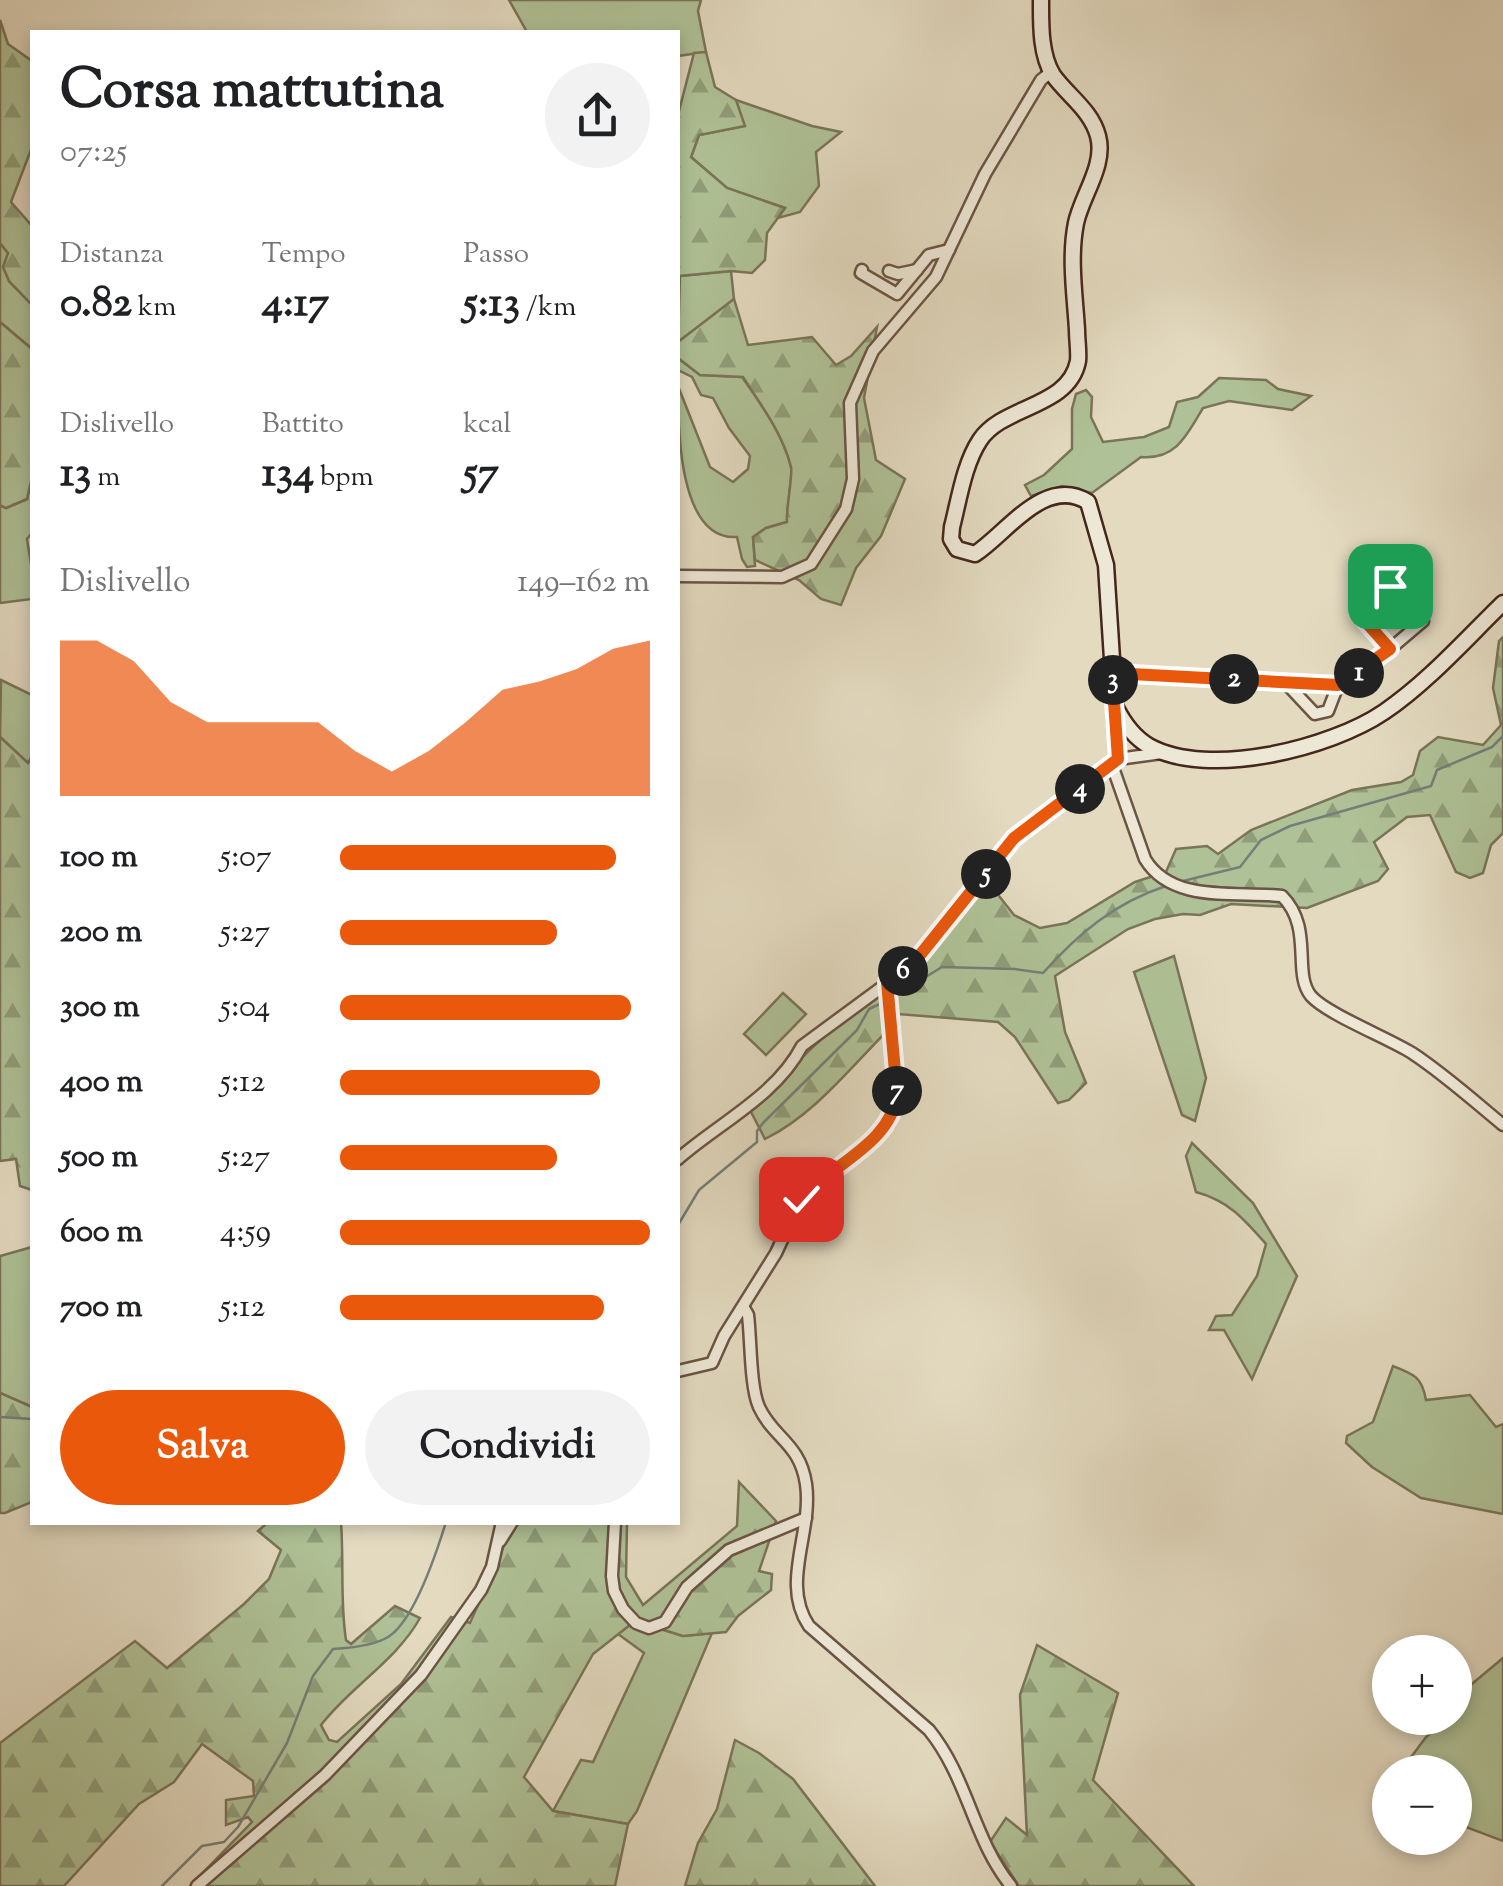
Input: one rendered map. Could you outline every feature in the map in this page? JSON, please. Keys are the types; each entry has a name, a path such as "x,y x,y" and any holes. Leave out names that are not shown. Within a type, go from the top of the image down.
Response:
{"main road":[{"path":"1041,0 1044,45 1051,72 1092,119 1099,140 1099,157 1076,222 1078,360 1070,380 1056,393 981,437 972,454 951,539 957,549 975,554 1016,518 1047,498 1076,494 1088,502 1106,566 1115,706 1136,737 1165,753 1186,758 1266,756 1350,730 1384,712 1419,684 1503,603"}],"street":[{"path":"680,576 782,576 811,564 846,509 853,478 850,403 874,350 936,277 986,174 1041,80 1051,72"},
{"path":"862,270 897,294 930,255 948,250"},
{"path":"889,271 898,274 919,270"},
{"path":"1285,682 1315,714 1328,710 1338,685 1390,649 1423,621 1392,584 1358,613 1390,649"},
{"path":"1112,673 1338,685"},
{"path":"1115,706 1119,758 1145,859 1153,872 1198,892 1282,896 1294,908 1310,995 1412,1054 1503,1125"},
{"path":"680,1157 777,1080 794,1062 802,1046 912,965 1014,838 1119,758 1136,737"},
{"path":"1119,758 1165,753"},
{"path":"680,1371 712,1363 724,1336 776,1252 801,1199 889,1123 897,1094 888,985"},
{"path":"744,1308 757,1402 794,1449 806,1485 806,1518 796,1587 798,1610 809,1626 929,1730 946,1750 986,1848 1011,1886"},
{"path":"616,1525 614,1591 623,1609 636,1623 648,1628 665,1622 687,1587 729,1550 806,1518"},
{"path":"500,1541 502,1525"},
{"path":"197,1886 325,1775 421,1675 481,1590 510,1525"}],"green space":[{"path":"509,0 701,0 698,11 706,52 680,56 680,30 526,30"},
{"path":"0,20 8,44 30,60 30,152 11,202 30,224 30,303 9,281 3,267 8,253 0,243"},
{"path":"706,52 715,87 736,100 745,126 699,135 691,157 727,188 785,208 767,233 765,260 752,273 680,276 680,107 694,53"},
{"path":"736,100 841,132 816,152 819,186 800,212 778,218 785,208 727,188 691,157 699,135 744,126"},
{"path":"0,243 8,253 9,281 30,303 30,347 0,322"},
{"path":"731,271 734,299 680,340 680,276"},
{"path":"734,299 748,345 812,337 836,365 851,356 877,327 864,398 876,460 905,479 881,536 856,568 841,605 821,599 799,580 755,560 753,537 787,522 791,471 783,443 743,377 700,375 680,360 680,340"},
{"path":"0,322 30,347 30,486 27,499 6,508 0,505"},
{"path":"680,360 700,375 742,377 771,420 787,455 791,471 787,522 753,537 755,566 747,567 742,559 737,537 718,533 703,521 692,502 681,452 680,391 710,467 733,482 748,469 750,456 713,398 701,395 692,377 680,371"},
{"path":"1219,378 1266,380 1278,389 1311,396 1292,410 1229,401 1203,408 1172,450 1141,457 1092,493 1062,486 1031,496 1025,485 1044,475 1072,449 1076,394 1086,390 1092,397 1091,417 1103,442 1144,437 1169,427 1177,402 1198,397"},
{"path":"30,486 30,599 0,603 0,505 6,508 27,499"},
{"path":"1503,637 1503,833 1491,845 1483,873 1470,878 1456,872 1430,815 1407,817 1374,842 1388,869 1378,881 1307,908 1231,904 1200,915 1155,919 1128,929 1055,976 1065,1032 1086,1083 1069,1100 1058,1103 1015,1037 998,1022 898,1014 889,1029 831,1090 800,1117 765,1139 749,1108 835,1026 911,962 981,873 1014,915 1040,928 1067,923 1135,882 1166,872 1176,849 1207,846 1218,854 1251,830 1352,790 1401,782 1413,775 1420,751 1438,737 1483,745 1501,725 1493,688 1499,641"},
{"path":"1,680 30,694 28,763 0,737"},
{"path":"0,737 28,763 30,760 30,1189 20,1186 16,1159 0,1161"},
{"path":"1174,956 1206,1078 1195,1121 1182,1115 1134,972"},
{"path":"783,993 806,1014 766,1055 744,1034"},
{"path":"1192,1143 1253,1203 1297,1276 1252,1379 1224,1330 1209,1330 1216,1316 1232,1315 1257,1276 1266,1244 1227,1206 1196,1192 1186,1156"},
{"path":"30,1248 30,1406 0,1393 0,1256"},
{"path":"1393,1366 1416,1377 1426,1400 1470,1395 1496,1427 1503,1424 1503,1514 1421,1498 1372,1467 1346,1443 1347,1436 1373,1422"},
{"path":"0,1393 30,1406 30,1503 0,1513"},
{"path":"739,1482 776,1521 759,1571 772,1574 771,1590 738,1616 726,1632 683,1636 635,1621 593,1654 524,1777 553,1811 628,1824 615,1886 190,1886 252,1822 248,1817 226,1825 226,1800 254,1796 253,1781 202,1744 174,1782 139,1804 64,1886 0,1886 0,1743 135,1641 167,1668 269,1579 281,1550 258,1531 265,1525 341,1525 344,1626 346,1640 351,1644 395,1606 420,1618 399,1647 321,1725 329,1740 337,1742 401,1684 451,1617 470,1623 513,1525 627,1525 626,1577 643,1605 737,1526"},
{"path":"635,1621 683,1636 712,1633 637,1811 628,1824 553,1811 581,1760 593,1762 644,1653 618,1634"},
{"path":"1037,1645 1118,1693 1093,1780 1194,1886 1019,1886 990,1842 1006,1818 1027,1835 1020,1695"},
{"path":"1503,1658 1503,1841 1472,1829 1472,1755 1413,1755 1428,1735 1472,1735 1472,1684"},
{"path":"735,1740 793,1779 875,1886 685,1886 698,1843 717,1809"}],"waterway":[{"path":"1179,882 1240,867 1261,840 1290,826 1431,786 1437,770 1492,747 1503,736"},
{"path":"893,997 942,967 1043,973 1098,921 1130,901 1166,886"},
{"path":"680,1222 699,1190 757,1142 757,1131 763,1123 857,1030 869,1009 886,1001"},
{"path":"0,1417 30,1419"},
{"path":"162,1886 202,1846 224,1842 238,1827 287,1743 313,1676 333,1649 376,1643 398,1629 423,1584 445,1525"}],"route":[{"path":"801,1199 872,1140 889,1123 895,1110 887,982 912,965 1014,838 1118,759 1112,673 1338,685 1390,649 1358,613 1390,586"}]}
